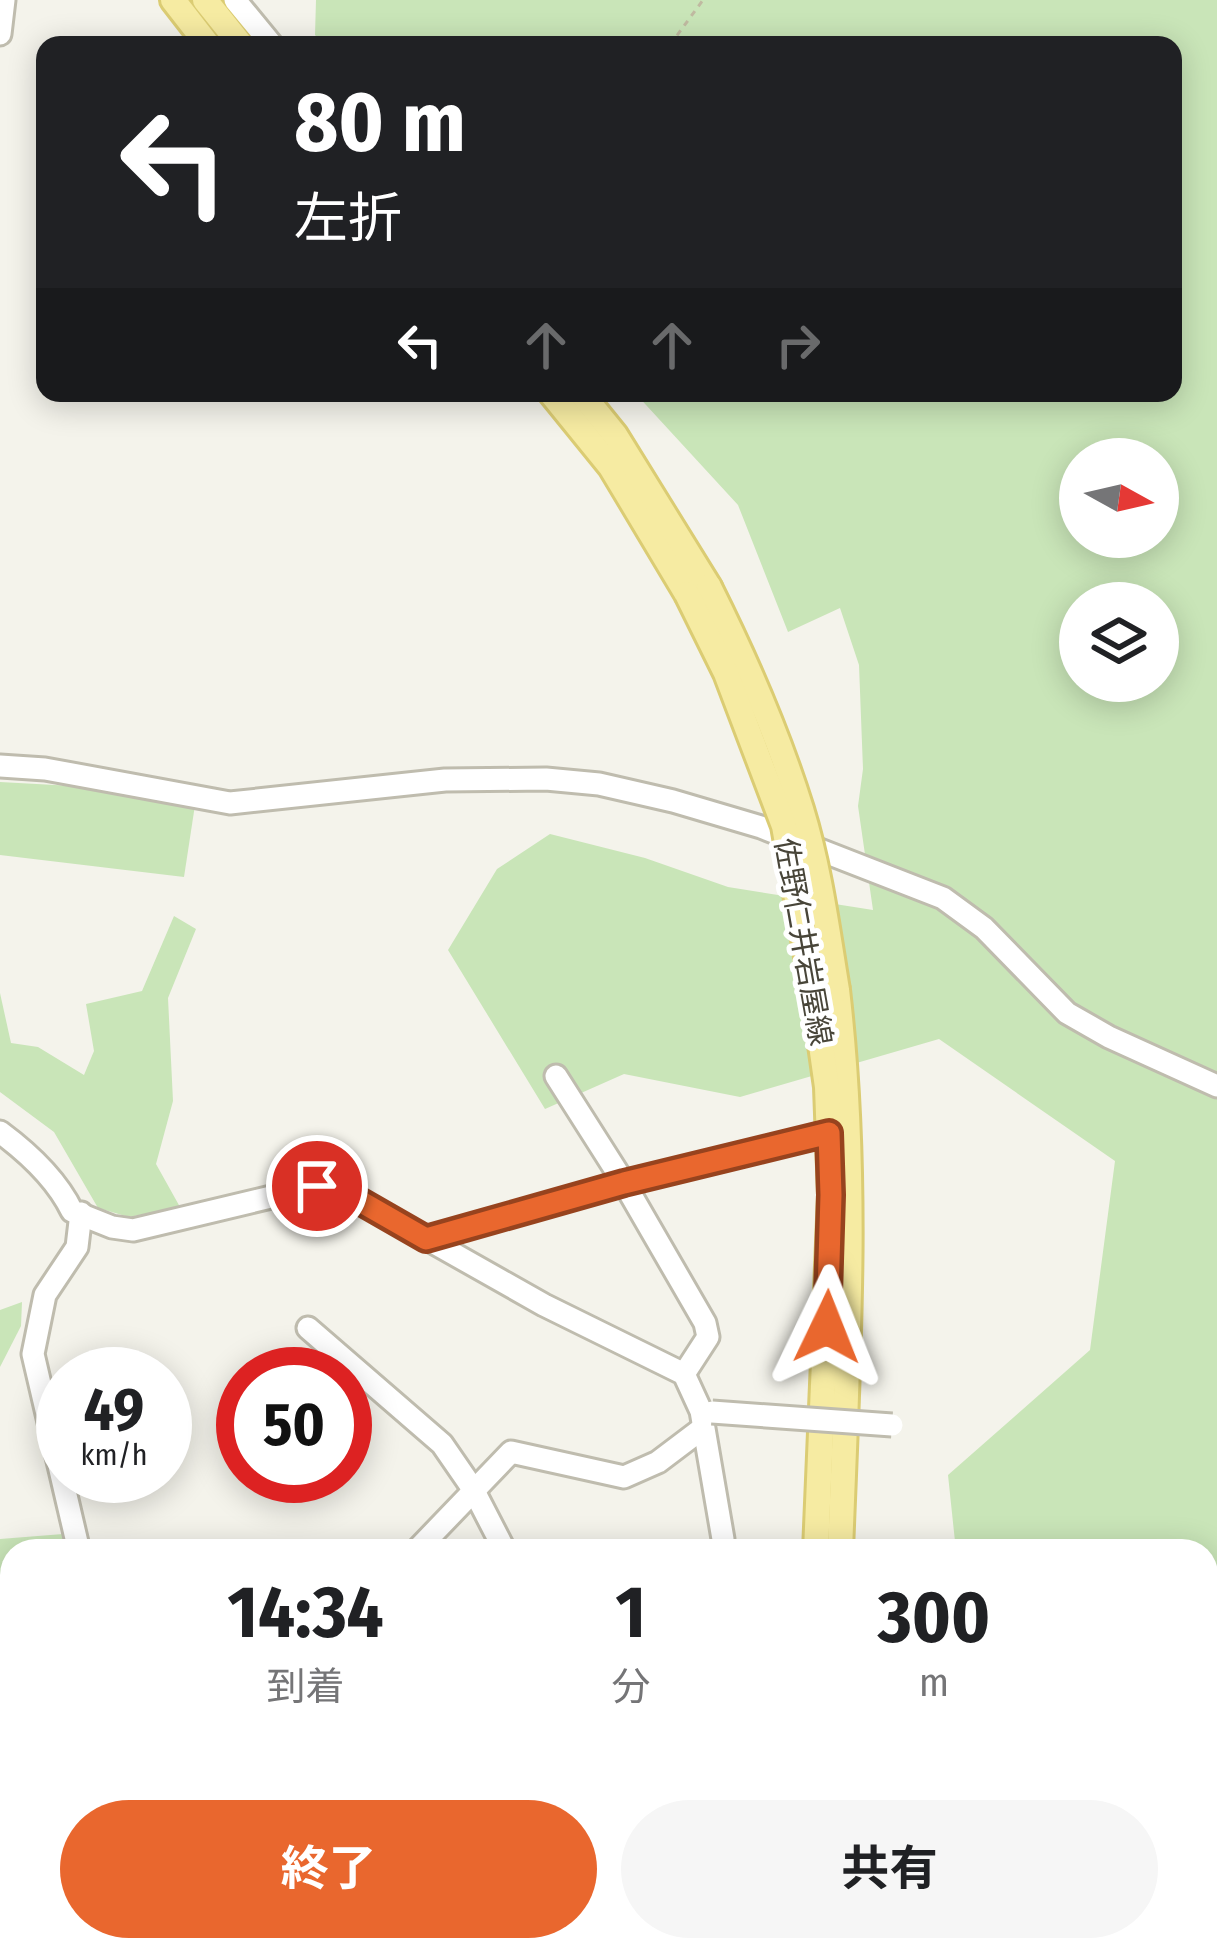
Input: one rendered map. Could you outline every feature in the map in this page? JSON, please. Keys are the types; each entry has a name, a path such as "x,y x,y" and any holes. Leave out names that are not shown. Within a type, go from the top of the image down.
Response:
{"main road":[{"path":"172,0 201,36"},
{"path":"205,0 234,36"},
{"name":"佐野仁井岩屋線","path":"558,402 698,591"},
{"name":"佐野仁井岩屋線","path":"588,402 615,435 777,736 802,813 826,993 849,1088 850,1350 841,1539"},
{"name":"佐野仁井岩屋線","path":"817,1539 830,1261 826,993"}],"street":[{"path":"0,34 4,0"},
{"path":"235,0 265,36"},
{"path":"0,766 68,772 230,803 445,780 506,779 599,784 673,801 761,827 943,898 984,928 1067,1013 1217,1086"},
{"path":"556,1076 705,1323 708,1337 685,1374"},
{"path":"0,1132 50,1179 72,1211 112,1227 133,1230 317,1186 337,1188 544,1305 685,1374 705,1417 723,1539"},
{"path":"426,1239 624,1183 829,1133"},
{"path":"76,1539 32,1354 45,1295 77,1247 81,1213"},
{"path":"308,1328 442,1444 499,1539"},
{"path":"427,1539 511,1452 623,1478 658,1462 705,1417 892,1425"}],"path":[{"path":"677,36 703,0"}],"green space":[{"path":"316,0 1217,0 1217,1539 955,1539 948,1475 1090,1350 1115,1161 939,1039 740,1097 624,1074 545,1109 448,950 497,869 550,834 645,858 728,887 873,910 858,806 863,769 859,665 840,608 788,632 738,505 643,402 1182,402 1182,36 316,36"},
{"path":"0,782 73,786 195,805 184,877 0,855"},
{"path":"174,916 196,929 168,998 173,1101 156,1164 180,1207 129,1217 98,1208 54,1132 0,1092 0,993 11,1043 38,1047 84,1075 94,1051 86,1004 142,991"},
{"path":"22,1302 21,1326 0,1367 0,1310"},
{"path":"63,1534 64,1539 0,1539"}],"route":[{"path":"317,1186 337,1188 426,1239 624,1183 829,1133 827,1327"}]}
